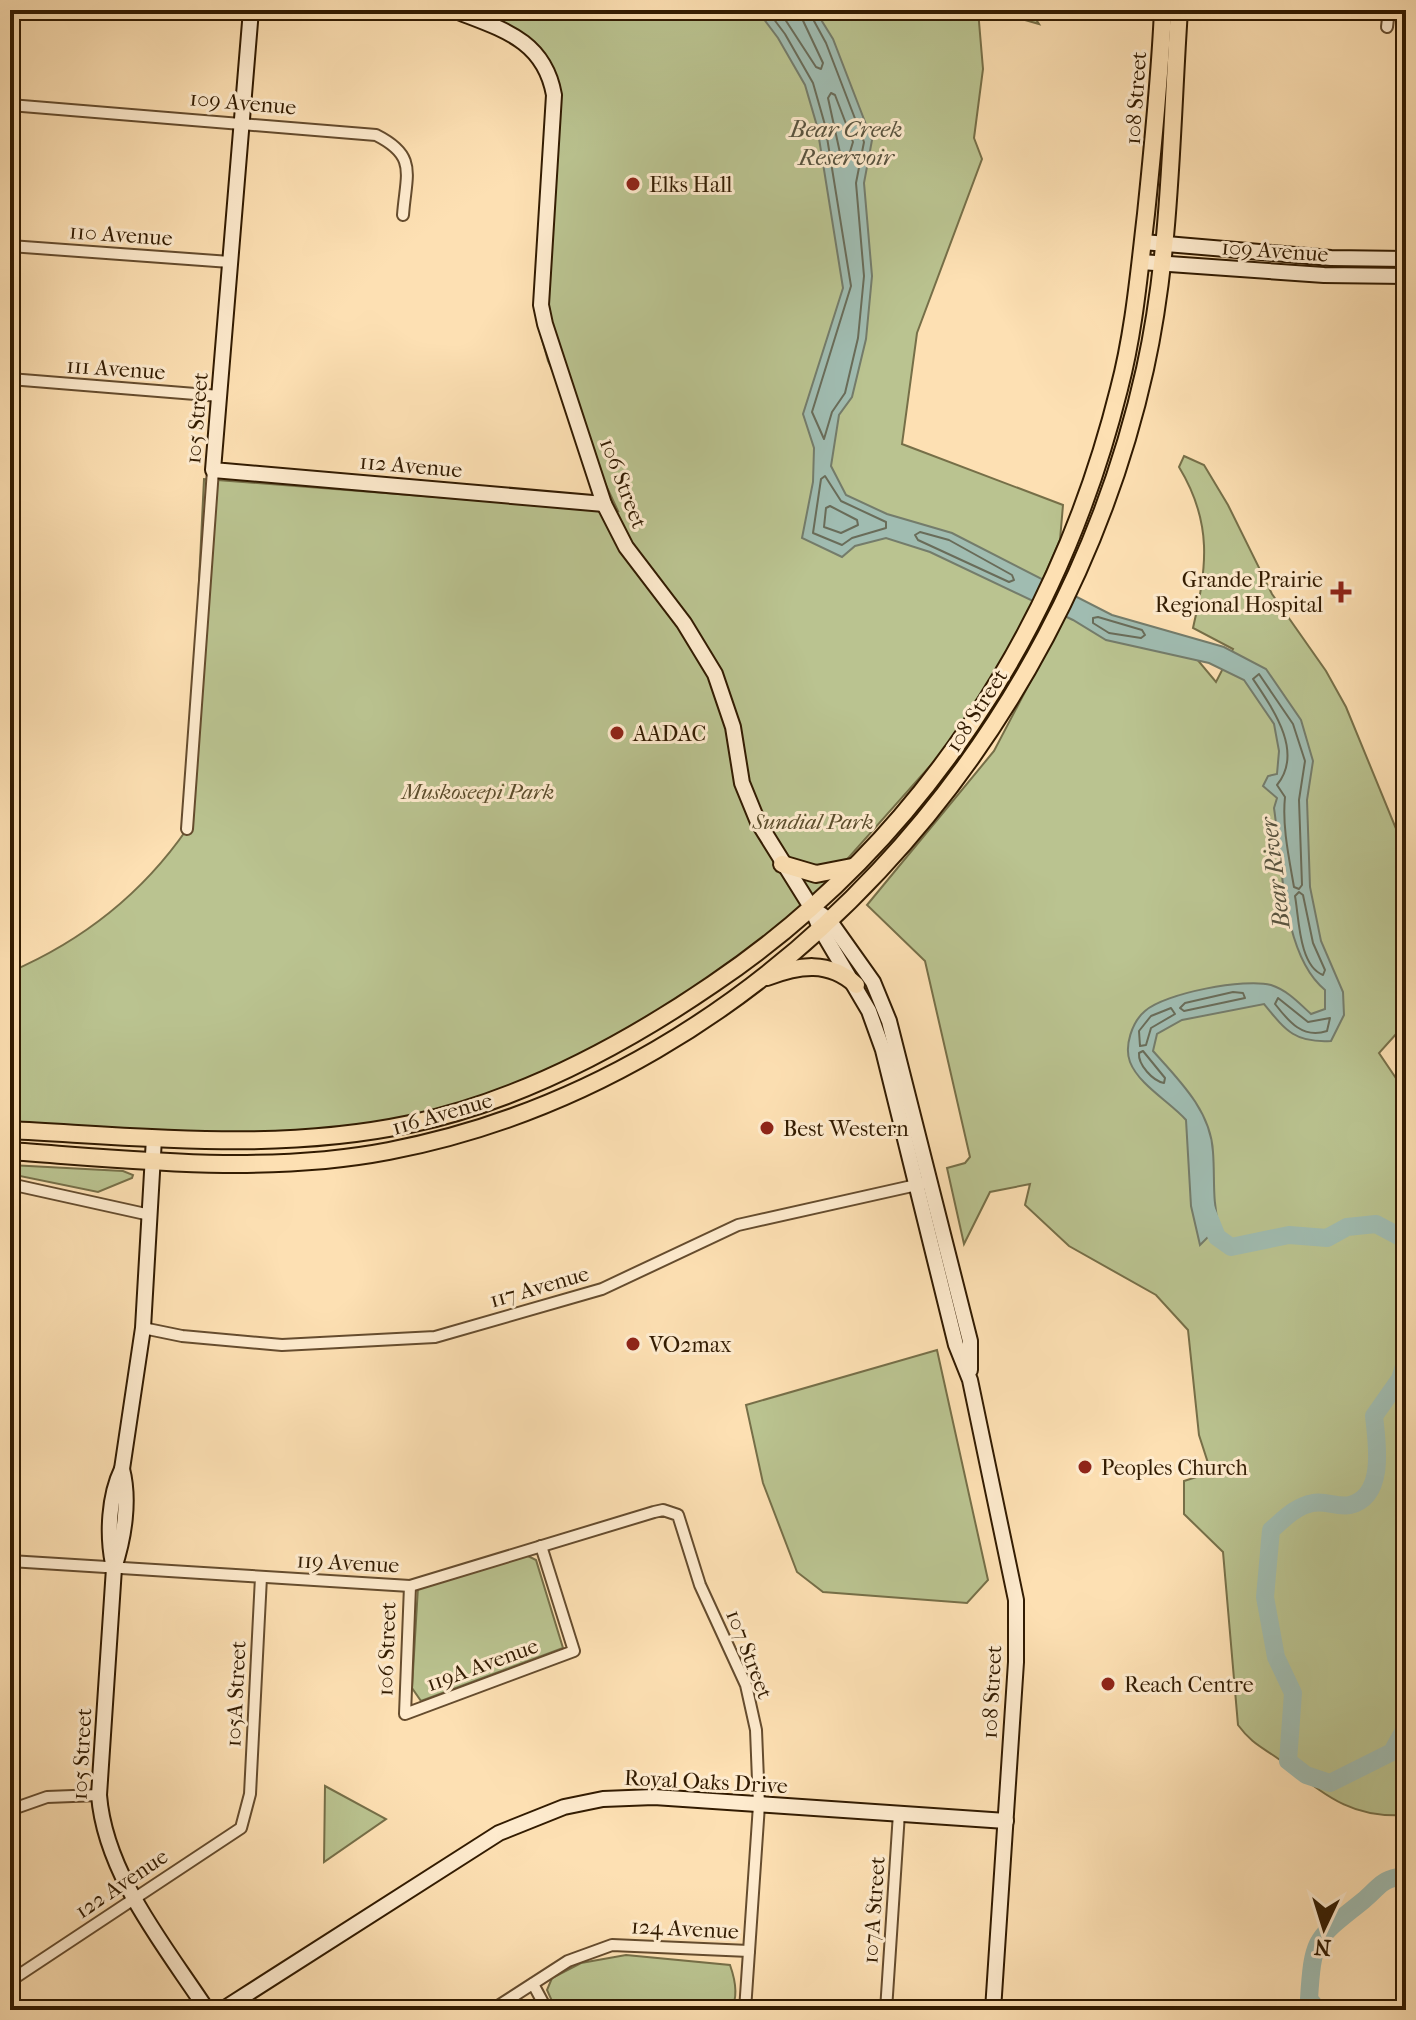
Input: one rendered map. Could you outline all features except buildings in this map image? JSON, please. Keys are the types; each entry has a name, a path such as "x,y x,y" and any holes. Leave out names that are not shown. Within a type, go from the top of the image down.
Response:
{"main road":[{"name":"108 Street","path":"811,907 858,866 943,766 1000,680 1060,565 1093,480 1132,333 1153,161 1163,10"},
{"name":"108 Street","path":"824,924 896,853 960,774 1011,699 1078,574 1137,400 1161,265 1179,10"},
{"path":"782,864 816,874 858,866"},
{"name":"116 Avenue","path":"10,1130 259,1141 338,1136 415,1123 486,1102 558,1074 658,1020 724,977 811,907"},
{"name":"116 Avenue","path":"10,1151 153,1161 319,1161 391,1151 460,1134 524,1112 590,1083 690,1027 754,981 824,924"},
{"path":"754,981 793,967 809,966 838,972 856,985"}],"street":[{"name":"105 Street","path":"187,829 251,10"},
{"name":"106 Street","path":"453,10 523,41 538,55 551,80 554,95 541,305 604,504 626,547 684,623 715,674 733,727 742,783 758,822 811,907"},
{"path":"1387,27 1389,10"},
{"name":"109 Avenue","path":"10,105 376,135 397,146 407,161 403,215"},
{"name":"109 Avenue","path":"1143,242 1331,258 1406,259"},
{"name":"110 Avenue","path":"10,246 230,262"},
{"name":"109 Avenue","path":"1141,262 1324,275 1406,276"},
{"name":"111 Avenue","path":"10,379 220,396"},
{"name":"112 Avenue","path":"213,470 604,504"},
{"path":"811,907 824,924"},
{"name":"108 Street","path":"824,924 856,985 883,1050 924,1183"},
{"name":"108 Street","path":"824,924 873,982 889,1021 956,1345 970,1380 1016,1600 1016,1662 993,2010"},
{"name":"105 Street","path":"154,1138 143,1328 122,1469 115,1484 109,1543 114,1568 99,1795 101,1820 134,1898 207,2010"},
{"name":"117 Avenue","path":"143,1328 182,1336 282,1345 435,1337 602,1289 738,1225 924,1183"},
{"path":"10,1184 150,1215"},
{"name":"119 Avenue","path":"10,1561 410,1586 654,1512 672,1512"},
{"name":"107 Street","path":"672,1512 678,1515 700,1585 746,1685 756,1730 759,1805 745,2010"},
{"name":"119A Avenue","path":"405,1714 574,1651 541,1546"},
{"name":"105A Street","path":"246,1812 250,1794 261,1577"},
{"name":"106 Street","path":"405,1714 410,1586"},
{"path":"10,1810 47,1797 99,1795"},
{"name":"Royal Oaks Drive","path":"222,2010 499,1833 564,1807 628,1797 1006,1821"},
{"name":"122 Avenue","path":"10,1981 241,1828 246,1812"},
{"name":"107A Street","path":"886,2010 899,1813"},
{"name":"124 Avenue","path":"492,2010 586,1952 612,1945 749,1951"},
{"path":"533,1984 547,2010"}],"green space":[{"name":"Muskoseepi Park","path":"445,10 978,10 983,69 974,138 982,159 917,333 902,444 1063,505 1060,540 1023,625 954,739 786,928 692,998 486,1102 298,1139 10,1126 10,972 62,946 109,913 150,874 187,829 204,479 618,511 548,361 540,332 542,222 554,106 534,55 506,36"},
{"path":"989,10 1030,10 1039,24"},
{"path":"1184,456 1204,465 1228,505 1272,594 1326,671 1346,707 1406,853 1406,1023 1379,1053 1406,1093 1406,1815 1368,1813 1337,1801 1258,1745 1238,1725 1223,1552 1184,1514 1184,1481 1203,1475 1208,1463 1199,1435 1188,1330 1156,1295 1069,1246 1025,1205 1030,1184 990,1192 964,1244 947,1168 965,1163 970,1157 925,961 867,905 994,751 1070,606 1181,640 1216,682 1233,649 1193,628 1202,585 1204,546 1198,507 1179,467"},
{"path":"10,1165 123,1171 133,1175 98,1192 10,1174"},
{"path":"937,1350 988,1580 967,1603 823,1592 797,1572 763,1483 746,1405"},
{"path":"526,1555 536,1560 563,1648 421,1701 412,1688 418,1587"},
{"path":"325,1786 386,1819 324,1862"},
{"path":"626,1955 730,1965 736,1993 731,2010 556,2010 547,1990 552,1978 581,1963"}],"water":[{"name":"Bear Creek Reservoir","path":"757,10 815,10 833,39 872,140 864,183 872,276 866,339 852,397 839,415 831,466 846,495 887,514 952,533 1112,615 1224,647 1266,669 1301,720 1313,761 1307,800 1310,887 1321,941 1343,992 1344,1015 1331,1041 1308,1040 1292,1033 1264,1004 1182,1020 1157,1034 1153,1051 1192,1097 1211,1137 1219,1226 1200,1245 1191,1206 1186,1120 1147,1086 1134,1070 1128,1056 1129,1042 1136,1021 1155,1004 1225,985 1271,985 1288,993 1311,1014 1325,1009 1325,990 1311,974 1292,931 1282,880 1274,808 1277,798 1263,786 1268,776 1277,774 1279,751 1274,724 1244,680 1209,663 1106,640 1073,620 930,552 886,538 855,546 842,557 802,538 813,482 814,448 803,414 843,288 817,126 805,85 778,38"}],"waterway":[{"name":"Bear River","path":"1206,1210 1217,1237 1231,1247 1289,1235 1327,1238 1347,1227 1376,1224 1406,1240"},
{"name":"Bear River","path":"1406,1360 1400,1379 1374,1416 1377,1467 1369,1491 1361,1500 1350,1505 1318,1502 1301,1507 1271,1530 1265,1597 1276,1657 1293,1693 1288,1761 1306,1775 1330,1783 1392,1752 1406,1727"},
{"name":"Bear River","path":"1318,2010 1309,1999 1313,1962 1320,1940 1382,1883 1406,1875"}],"place":[{"name":"Elks Hall","path":"633,184"},
{"name":"Grande Prairie Regional Hospital","path":"1341,592"},
{"name":"AADAC","path":"617,733"},
{"name":"Best Western","path":"767,1128"},
{"name":"VO2max","path":"633,1344"},
{"name":"Peoples Church","path":"1085,1467"},
{"name":"Reach Centre","path":"1108,1684"}],"park label":[{"name":"Sundial Park","path":"813,821"}]}
